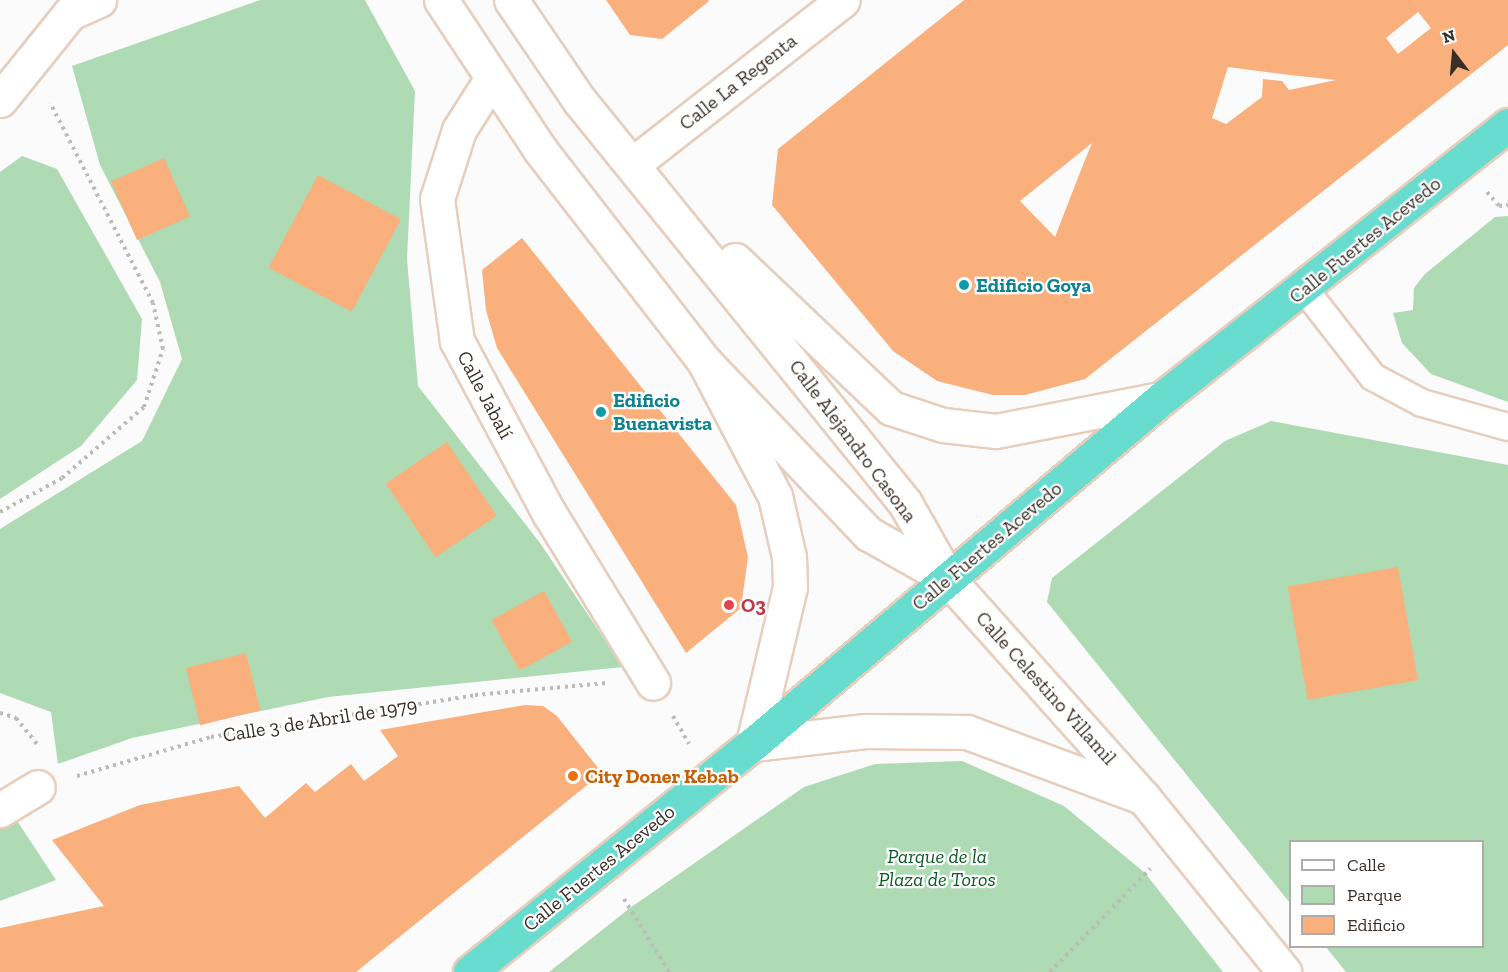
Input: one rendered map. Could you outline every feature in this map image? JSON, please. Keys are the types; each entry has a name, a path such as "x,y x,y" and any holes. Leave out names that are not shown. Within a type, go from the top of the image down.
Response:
{"highway":[{"name":"Calle Fuertes Acevedo","path":"470,972 753,744 1161,399 1305,290 1508,125"}],"main road":[{"path":"0,100 70,13 99,0"},
{"name":"Calle Alejandro Casona","path":"441,0 490,81 704,361 869,534 948,579"},
{"name":"Calle Alejandro Casona","path":"511,0 579,100 905,503 948,579"},
{"name":"Calle La Regenta","path":"633,164 843,0"},
{"name":"Calle Jabalí","path":"490,81 459,130 437,199 457,341 549,513 653,683"},
{"name":"Calle Alejandro Casona","path":"633,164 891,408 943,425 996,431 1161,399"},
{"name":"Calle Alejandro Casona","path":"704,361 775,496 789,557 790,587 753,744"},
{"name":"Calle Celestino Villamil","path":"948,579 1143,797 1284,972"},
{"name":"Calle Celestino Villamil","path":"753,744 865,731 968,732 1143,797"},
{"path":"0,810 38,787"}],"lane":[{"path":"1305,290 1373,377 1422,403 1508,427"}],"path":[{"path":"0,512 62,478 144,407 163,349 153,303 29,65"},
{"name":"Calle 3 de Abril de 1979","path":"38,787 211,737 498,692 580,682 653,683"},
{"path":"653,683 710,779"},
{"path":"1050,972 1180,844"},
{"path":"604,865 669,972"}],"green space":[{"path":"260,0 365,0 415,91 407,259 418,386 540,543 623,667 328,697 132,738 58,764 51,712 0,693 0,529 142,441 182,359 160,282 100,165 72,66"},
{"path":"22,156 57,169 142,319 137,380 81,446 0,499 0,172"},
{"path":"1508,216 1508,402 1431,374 1402,343 1393,313 1413,310 1414,288 1425,274 1495,217"},
{"path":"1271,421 1508,465 1508,972 1346,972 1327,948 1484,948 1484,840 1289,840 1289,902 1047,602 1052,578 1225,441"},
{"name":"Parque de la Plaza de Toros","path":"962,761 1064,806 1145,873 1223,972 549,972 630,908 804,787 875,764"},
{"path":"0,795 56,880 0,901"}],"building":[{"path":"606,0 709,1 662,39 630,35"},
{"path":"964,0 1508,0 1508,45 1085,379 1025,395 993,395 937,381 893,351 772,205 778,149","holes":["1418,12 1431,28 1398,54 1386,38","1228,67 1336,80 1289,90 1282,81 1263,79 1262,97 1226,124 1212,118","1092,143 1055,237 1020,201"]},
{"path":"164,158 190,216 137,240 111,182"},
{"path":"318,175 401,219 352,312 269,268"},
{"name":"Edificio Buenavista","path":"522,238 736,505 748,557 741,608 686,653 497,348 486,310 482,270"},
{"path":"447,442 497,516 435,557 386,483"},
{"path":"1398,567 1418,680 1308,700 1288,586"},
{"path":"544,591 572,642 520,671 492,620"},
{"path":"246,653 260,710 200,725 186,668"},
{"path":"525,705 543,706 557,716 602,773 356,972 0,972 0,928 104,906 52,840 140,805 239,786 265,818 306,783 315,792 351,764 364,781 398,756 380,730"}],"place":[{"name":"Edificio Goya","path":"964,285"},
{"name":"Edificio Buenavista","path":"601,412"},
{"name":"O3","path":"729,605"},
{"name":"City Doner Kebab","path":"573,776"}]}
